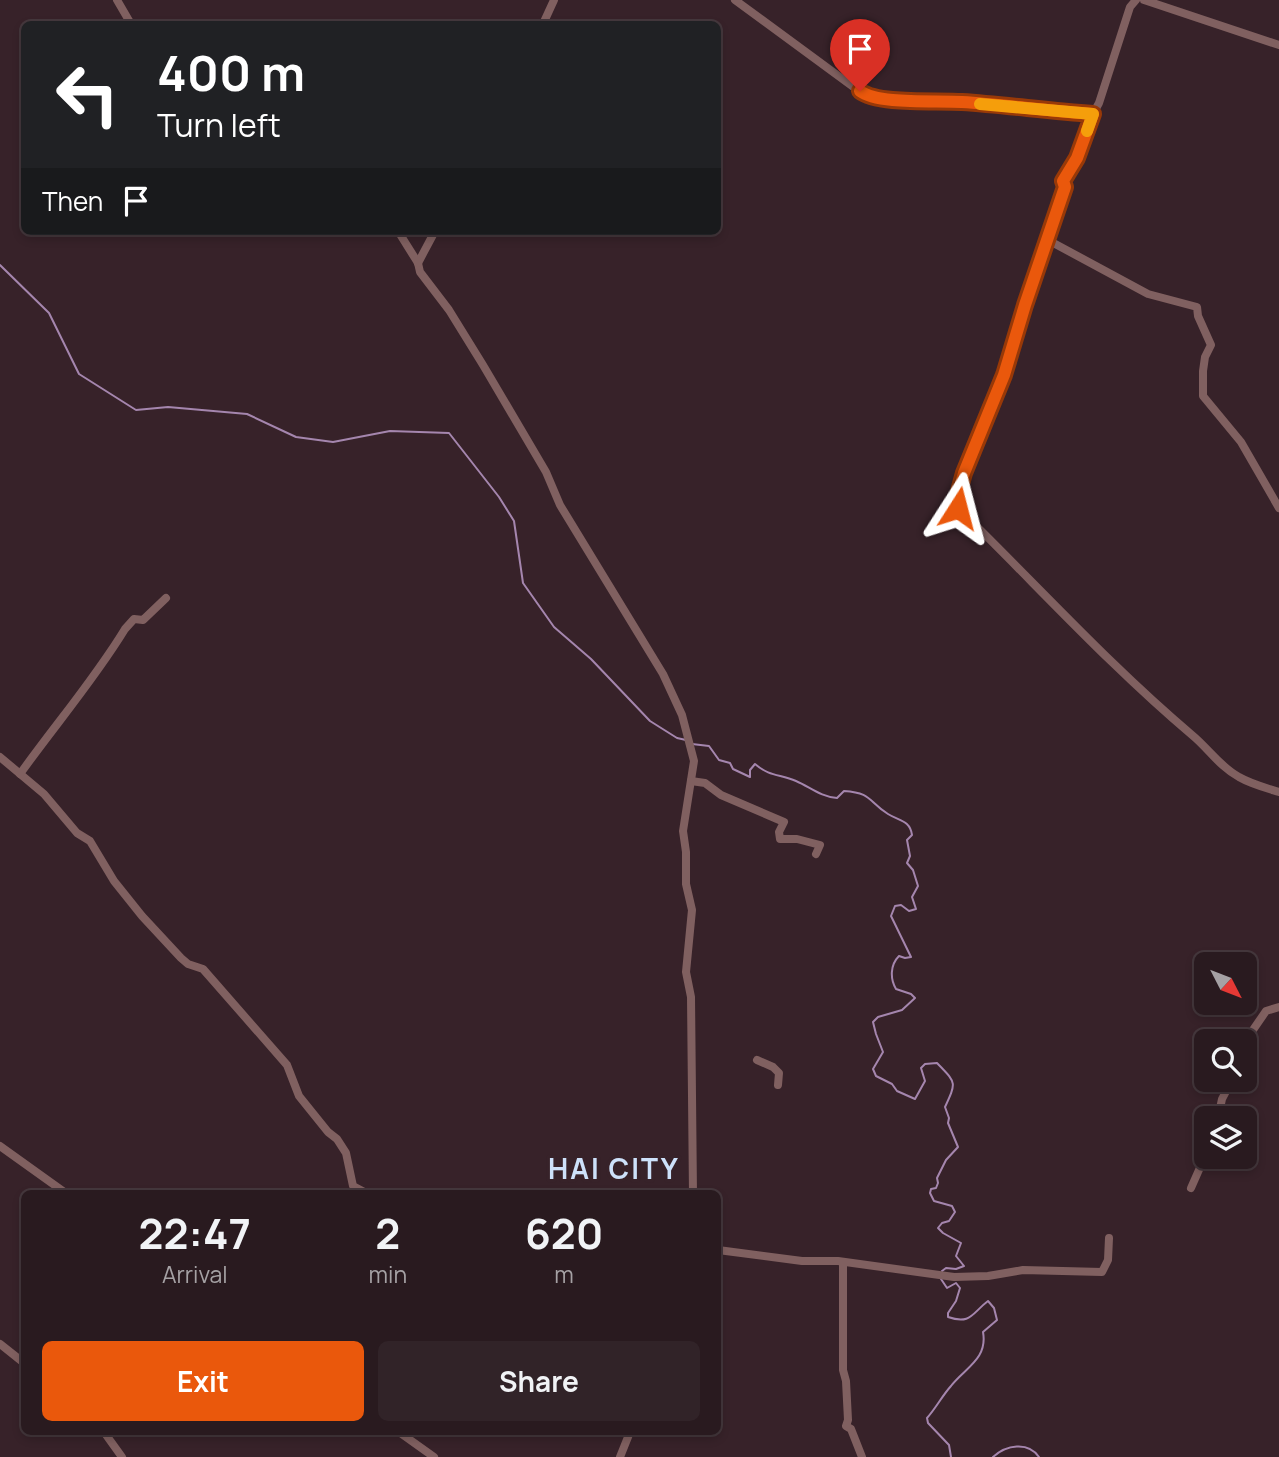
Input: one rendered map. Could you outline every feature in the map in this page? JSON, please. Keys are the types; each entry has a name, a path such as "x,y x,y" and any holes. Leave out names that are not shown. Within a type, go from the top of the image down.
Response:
{"street":[{"path":"117,0 129,21"},
{"path":"544,21 554,0"},
{"path":"735,0 863,94 873,98 960,102 1093,114"},
{"path":"1136,0 1130,7 1099,103 1077,158 1063,181 1065,187 1004,375 964,473 958,508 1090,642 1209,750 1222,766 1240,778 1279,792"},
{"path":"1144,0 1279,45"},
{"path":"400,235 418,263 420,272 449,310 483,365 546,472 560,505 663,674 692,745 694,761 683,831 686,884 692,910 686,972 691,997 693,1190"},
{"path":"418,263 433,235"},
{"path":"1046,239 1148,294 1197,307 1198,316 1212,345 1205,357 1203,396 1241,442 1279,508"},
{"path":"20,774 57,722 75,702 125,629 134,619 143,620 166,598"},
{"path":"0,757 44,794 77,833 90,841 114,881 142,916 188,964 203,969 287,1065 299,1096 346,1153 354,1186 361,1190"},
{"path":"691,781 705,783 721,795 785,822 779,832 780,839 797,839 820,845 816,854"},
{"path":"1254,1029 1266,1011 1279,1007"},
{"path":"757,1060 773,1067 779,1073 778,1085"},
{"path":"0,1146 61,1190"},
{"path":"1191,1188 1199,1169"},
{"path":"721,1250 802,1261 843,1262 954,1277 988,1276 1023,1270 1102,1272 1108,1260 1109,1238"},
{"path":"843,1262 841,1300 848,1420 846,1426 851,1429 862,1457"},
{"path":"0,1344 21,1361"},
{"path":"106,1435 122,1457"},
{"path":"403,1435 434,1457"},
{"path":"620,1457 629,1435"}],"waterway":[{"path":"0,265 49,313 79,374 136,410 168,407 247,414 296,437 333,442 390,431 449,433 499,497 514,521 523,583 554,627 591,659 650,721 677,738 686,740"},
{"path":"692,744 709,746 719,760 730,763 733,769 750,777 750,770 755,764 765,771 796,781 826,796 837,798 844,791 860,794 909,826 911,830 912,835 907,840 910,856 907,863 913,870 918,886 912,897 916,909 909,911 901,905 895,906 891,916 911,957 899,956 894,964 892,977 896,989 915,998 902,1010 878,1017 873,1022 883,1052 873,1069 876,1076 892,1084 897,1091 915,1099 925,1081 921,1068 925,1064 937,1063 953,1083 945,1107 958,1147 946,1160 937,1178 936,1188 931,1189 930,1193 934,1201 952,1206 955,1212 949,1221 938,1228 961,1243 956,1256 964,1266 942,1271"},
{"path":"941,1279 947,1288 956,1283 960,1288 948,1317 967,1319 988,1301 994,1308 997,1320 983,1332 984,1341 979,1356 927,1418 928,1423 949,1445 951,1457"},
{"path":"993,1457 1017,1446 1029,1449 1039,1457"}],"slow traffic":[{"path":"980,104 1093,114 1087,131"}],"district":[{"name":"HAI CITY","path":"614,1168"}],"route":[{"path":"860,91 873,98 960,102 1093,114 1077,158 1063,181 1065,187 1004,375 964,473 958,508"}]}
